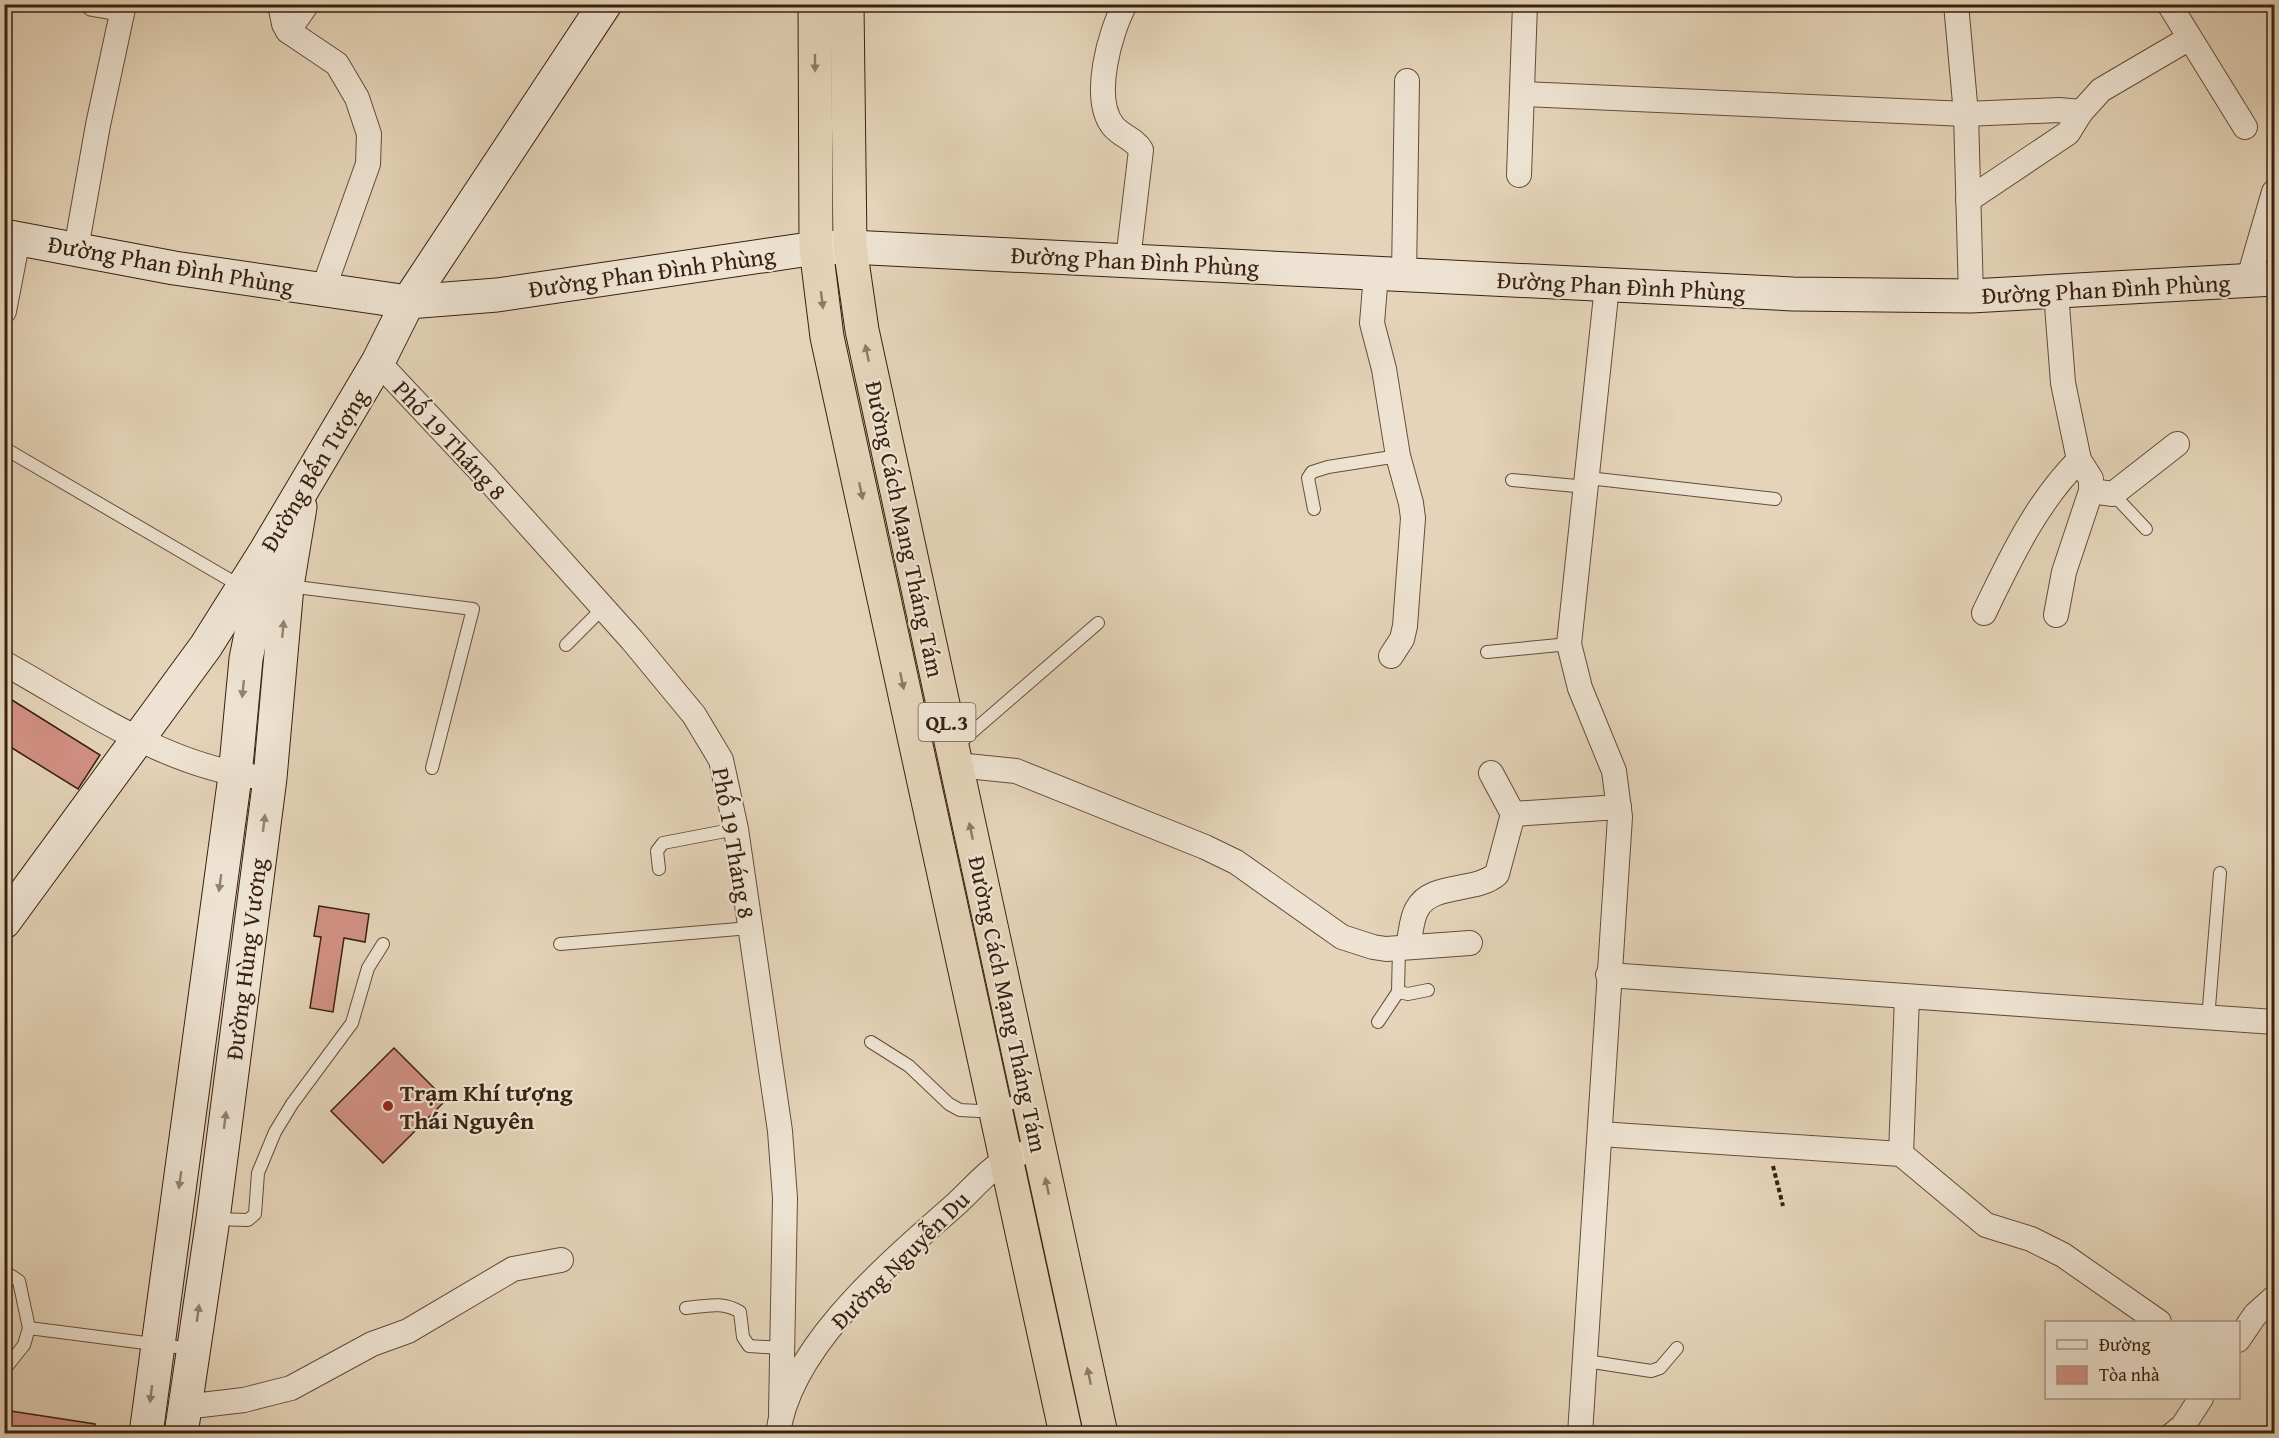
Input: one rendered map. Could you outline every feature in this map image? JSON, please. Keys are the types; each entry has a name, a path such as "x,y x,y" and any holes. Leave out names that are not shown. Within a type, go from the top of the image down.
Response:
{"highway":[{"name":"Đường Cách Mạng Tháng Tám","path":"815,4 816,248 827,337 1008,1158 1066,1434"},
{"name":"Đường Cách Mạng Tháng Tám","path":"847,4 850,247 862,330 1101,1434"}],"street":[{"path":"76,249 123,7 93,4"},
{"path":"280,4 284,24 288,31 337,64 357,98 369,134 368,164 323,290"},
{"path":"288,31 308,4"},
{"name":"Đường Bến Tượng","path":"4,922 206,646 267,549 378,362 408,302 604,4"},
{"path":"1125,4 1113,30 1106,61 1104,101 1108,118 1114,127 1134,141 1141,150 1128,260"},
{"path":"1519,175 1525,4"},
{"path":"1956,4 1966,114 1971,296"},
{"path":"2169,4 2188,39 2245,127"},
{"path":"1968,200 2068,133 2081,112 2101,90 2188,39"},
{"path":"1391,656 1402,639 1406,626 1412,503 1398,456 1384,369 1372,322 1390,275 1407,81"},
{"path":"1523,94 1966,114 2059,110 2081,112"},
{"path":"2261,280 2274,192"},
{"path":"4,311 11,238"},
{"name":"Đường Phan Đình Phùng","path":"11,238 174,268 408,302 496,295 816,248 850,247 1793,294 1971,296 2261,280"},
{"path":"1580,1434 1619,807 1614,771 1580,688 1569,644 1588,483 1607,286"},
{"path":"2056,292 2063,383 2079,460 2102,493"},
{"name":"Phố 19 Tháng 8","path":"378,362 485,476 632,640 694,715 721,760 735,829 780,1131 785,1198 779,1423"},
{"path":"2056,615 2064,572 2102,493 2177,444"},
{"path":"1984,613 2012,554 2034,518 2079,460"},
{"name":"Đường Hùng Vương","path":"183,1420 213,1219 270,778 287,586 304,484"},
{"name":"Đường Hùng Vương","path":"146,1434 235,776 246,659 267,549"},
{"path":"4,663 137,738 235,776 270,778"},
{"path":"955,757 1016,771 1114,809 1236,862 1342,937 1373,948 1470,943"},
{"path":"1404,946 1415,911 1424,898 1483,882 1497,874 1513,814 1491,773"},
{"path":"1513,814 1619,807"},
{"path":"1608,975 2274,1023"},
{"path":"1901,1154 1907,997"},
{"path":"196,1062 232,1067"},
{"path":"1600,1134 1901,1154 1986,1225 2031,1239 2063,1255 2156,1321"},
{"name":"Đường Nguyễn Du","path":"779,1423 806,1361 833,1323 913,1242 1008,1158 1039,1149"},
{"path":"183,1420 244,1400 291,1388 372,1344 408,1331 513,1269 561,1260"},
{"path":"2240,1337 2255,1315 2274,1298"},
{"path":"2174,1434 2200,1399"}],"lane":[{"path":"4,448 243,587"},
{"path":"1314,509 1308,478 1312,472 1328,467 1398,456"},
{"path":"1512,480 1588,483 1775,499"},
{"path":"2102,493 2146,529"},
{"path":"287,586 473,609 432,768"},
{"path":"566,645 602,609"},
{"path":"955,757 1098,623"},
{"path":"1487,652 1569,644"},
{"path":"659,869 657,851 663,843 735,829"},
{"path":"2208,1019 2220,873"},
{"path":"560,945 750,928"},
{"path":"213,1219 248,1220 255,1214 258,1173 275,1131 292,1104 352,1023 368,968 383,944"},
{"path":"1378,1022 1398,992 1404,946"},
{"path":"1398,992 1408,994 1428,990"},
{"path":"871,1042 909,1066 950,1104 960,1110 980,1111 1030,1099"},
{"path":"4,1271 19,1281 28,1328 24,1345 4,1370"},
{"path":"686,1308 719,1304 732,1307 740,1312 743,1337 749,1346 782,1347"},
{"path":"28,1328 193,1349"},
{"path":"1586,1361 1652,1371 1660,1368 1677,1348"}],"path":[{"path":"1768,1145 1783,1206"}],"building":[{"path":"4,695 100,755 78,789 4,743"},
{"path":"319,906 369,914 365,942 344,938 333,1012 310,1008 321,937 314,936"},
{"name":"Trạm Khí tượng Thái Nguyên","path":"394,1048 446,1100 383,1163 331,1111"},
{"path":"4,1410 95,1424 95,1434 4,1434"}],"place":[{"name":"Trạm Khí tượng Thái Nguyên","path":"388,1106"}]}
